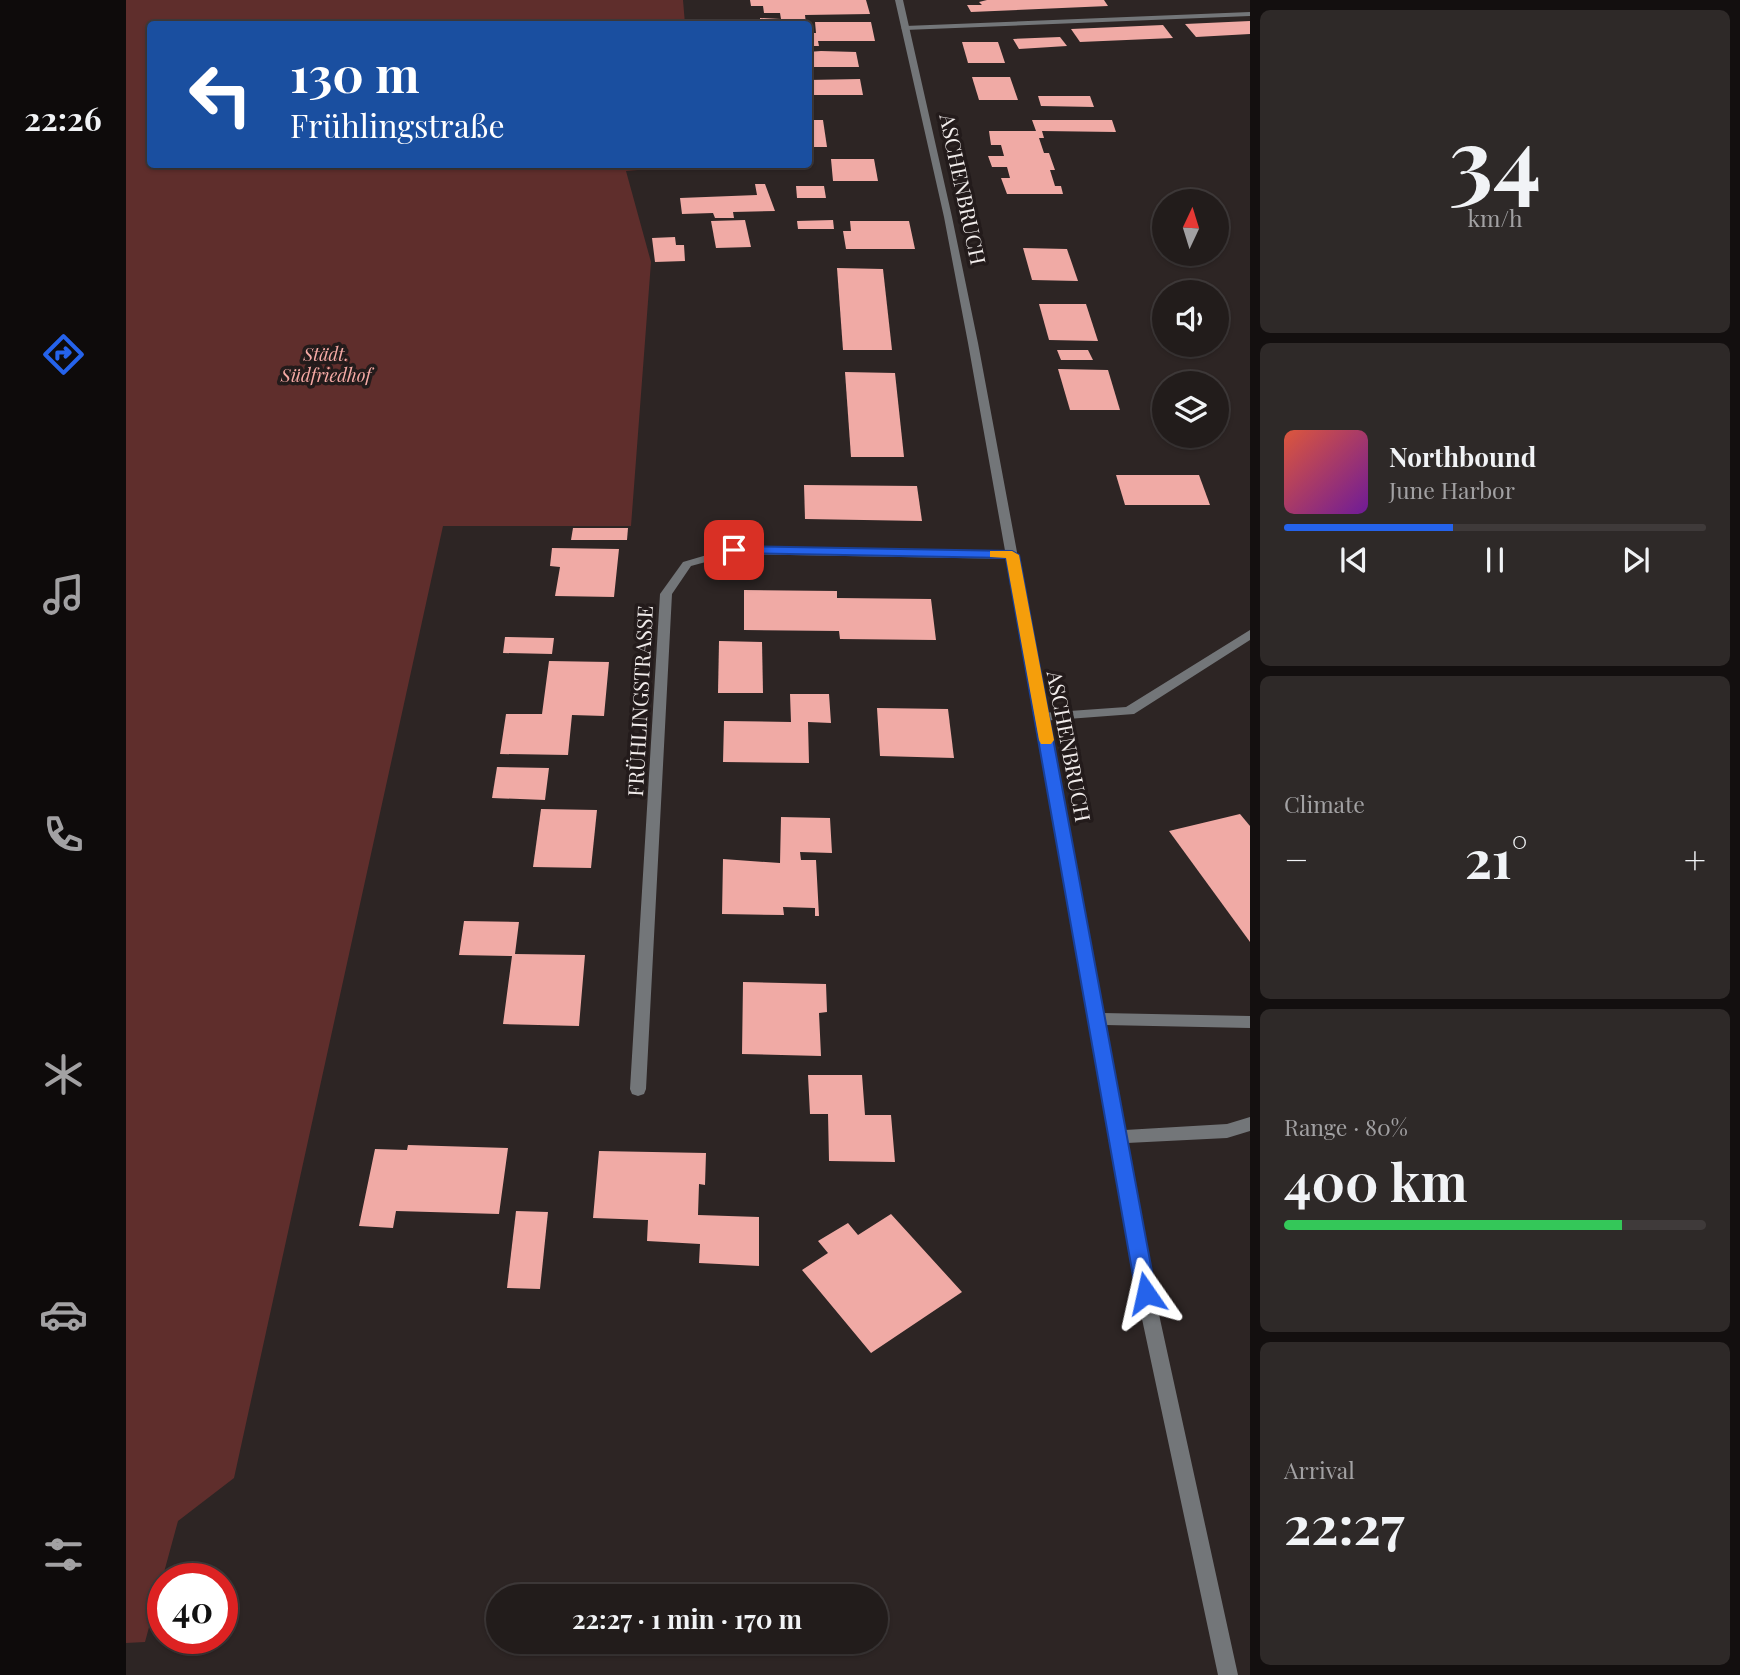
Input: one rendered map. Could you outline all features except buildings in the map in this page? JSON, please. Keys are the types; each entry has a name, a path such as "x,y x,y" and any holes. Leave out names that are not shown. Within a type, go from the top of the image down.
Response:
{"street":[{"name":"ASCHENBRUCH","path":"899,0 948,217 1097,1019 1116,1137 1190,1503 1228,1675"},
{"path":"905,28 1250,13"},
{"name":"FRÜHLINGSTRASSE","path":"638,1089 666,594 687,564 734,550 1012,555"},
{"path":"1041,717 1129,711 1250,634"},
{"path":"1097,1019 1250,1022"},
{"path":"1116,1137 1227,1131 1250,1124"}],"green space":[{"name":"Städt. Südfriedhof","path":"126,0 683,0 685,21 147,21 147,168 662,168 626,171 651,262 631,526 443,526 234,1478 178,1521 167,1563 147,1563 145,1642 126,1643"}],"slow traffic":[{"path":"995,554 1012,555 1046,740"}],"route":[{"path":"734,550 1012,555 1146,1293"}]}
